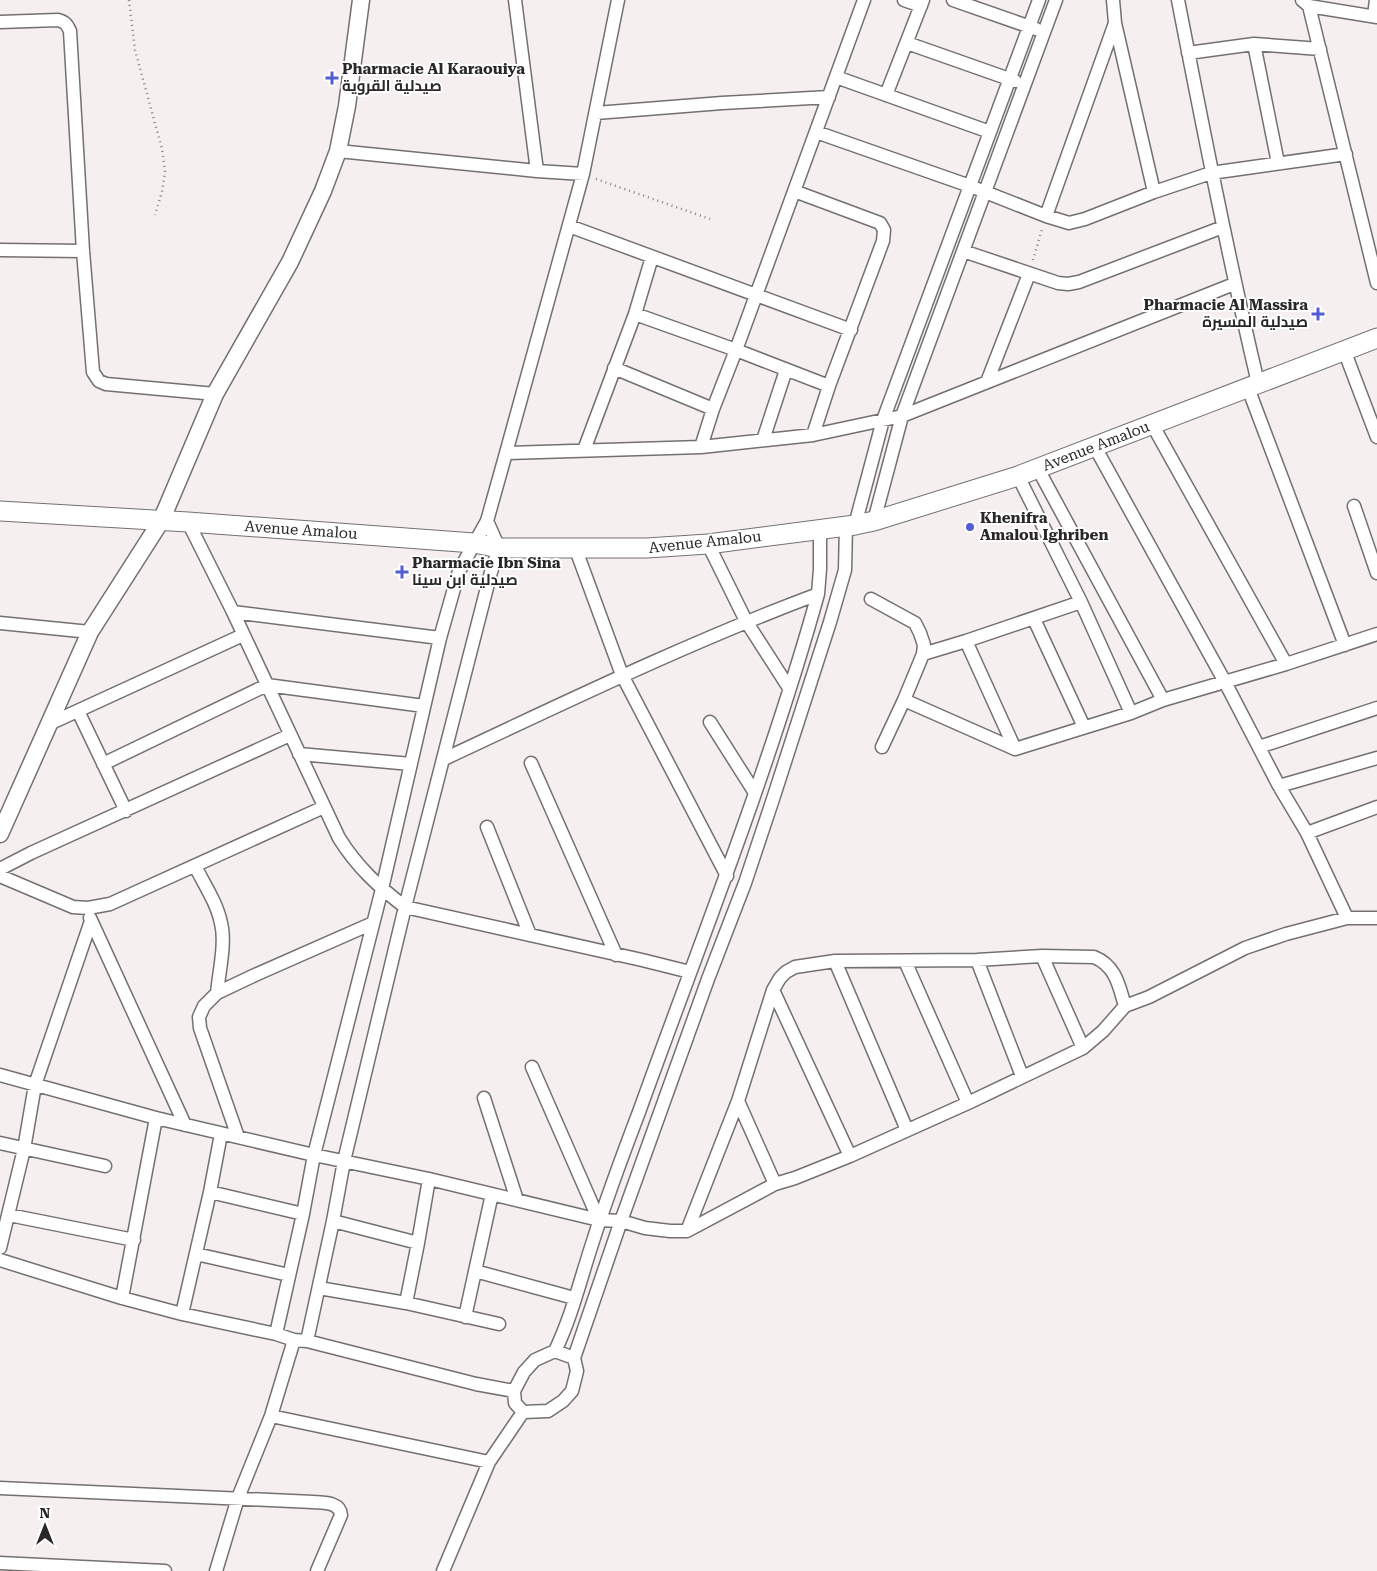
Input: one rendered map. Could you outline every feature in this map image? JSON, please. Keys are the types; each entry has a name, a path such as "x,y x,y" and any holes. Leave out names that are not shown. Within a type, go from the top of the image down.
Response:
{"main road":[{"name":"Avenue Amalou","path":"0,511 474,542 500,548 647,548 708,544 874,521 1038,469 1377,338"}],"street":[{"path":"0,834 90,632 161,521 215,394 290,262 323,191 338,151 347,106 361,0"},
{"path":"515,0 537,171"},
{"path":"276,1334 314,1155 382,889 440,638 459,571 487,521 506,453 583,174 618,0"},
{"path":"701,447 713,409 864,0"},
{"path":"886,95 922,3 904,0"},
{"path":"953,0 1044,31"},
{"path":"523,1412 548,1411 563,1401 572,1391 577,1371 574,1358 621,1221 774,799 845,570 851,525 883,420 1038,0"},
{"path":"874,521 902,416 1056,0"},
{"path":"1113,0 1115,23 1154,192"},
{"path":"1178,0 1253,386 1345,645"},
{"path":"1376,0 1376,17 1306,3 1320,49 1377,283"},
{"path":"0,22 58,20 64,21 70,31 83,251 94,372 99,381 106,384 215,394"},
{"path":"1046,216 1115,23"},
{"path":"907,43 1024,84"},
{"path":"1188,53 1254,44 1320,49"},
{"path":"1254,44 1278,163"},
{"path":"836,77 990,132"},
{"path":"596,113 722,102 829,97"},
{"path":"816,132 1069,223 1211,173 1346,154"},
{"path":"338,151 583,174"},
{"path":"794,191 880,223 884,230 883,241 829,386 813,435"},
{"path":"569,226 851,330"},
{"path":"963,250 1029,274 1058,283 1068,284 1079,282 1223,227"},
{"path":"0,250 83,251"},
{"path":"584,450 635,314 652,257"},
{"path":"988,382 1029,274"},
{"path":"506,453 701,447 813,435 902,416 1234,284"},
{"path":"635,314 829,386"},
{"path":"1344,350 1377,437"},
{"path":"614,368 713,409"},
{"path":"763,440 786,370"},
{"path":"1152,424 1286,664"},
{"path":"1095,447 1225,682 1279,786 1308,834 1347,918"},
{"path":"1038,469 1163,700"},
{"path":"1018,476 1081,602 1131,713"},
{"path":"1354,506 1377,573"},
{"path":"308,1341 344,1161 405,907 491,572 500,548 487,521"},
{"path":"188,522 244,635 339,838 351,858 382,889 405,907 690,972"},
{"path":"523,1412 516,1402 514,1391 524,1372 535,1360 555,1351 565,1329 599,1220 755,793 818,594 820,529"},
{"path":"708,544 746,622 789,688"},
{"path":"575,547 622,675 726,876"},
{"path":"444,759 622,675 746,622 818,594"},
{"path":"870,599 915,623 924,645 923,654 882,748"},
{"path":"923,654 1081,602"},
{"path":"233,612 440,638"},
{"path":"1034,619 1084,728"},
{"path":"0,622 90,632"},
{"path":"904,700 1014,749 1131,713 1163,700 1286,664 1377,634"},
{"path":"49,724 244,635"},
{"path":"966,641 1014,749"},
{"path":"103,764 267,685 424,706"},
{"path":"1259,747 1377,708"},
{"path":"78,711 126,811"},
{"path":"710,722 755,793"},
{"path":"0,869 31,853 290,735"},
{"path":"299,754 411,764"},
{"path":"1279,786 1377,758"},
{"path":"532,763 616,955"},
{"path":"0,1248 24,1149 35,1085 90,915 110,904 324,807"},
{"path":"1308,834 1377,807"},
{"path":"487,827 530,935"},
{"path":"195,866 218,910 222,925 217,993"},
{"path":"0,876 90,915 185,1125"},
{"path":"0,1075 221,1134 429,1179 599,1220 621,1221 645,1228 687,1231 774,1184 795,1178 850,1156 968,1103 1083,1048 1103,1031 1125,1006 1149,997 1245,948 1286,934 1347,918 1377,918"},
{"path":"238,1137 200,1028 199,1017 204,1006 217,993 373,923"},
{"path":"687,1231 738,1101 773,990 780,978 795,967 835,961 977,960 1042,956 1094,958 1101,960 1116,977 1125,1006"},
{"path":"1042,956 1083,1048"},
{"path":"977,960 1022,1076"},
{"path":"835,961 907,1130"},
{"path":"905,961 968,1103"},
{"path":"773,990 850,1156"},
{"path":"532,1067 599,1220"},
{"path":"484,1098 517,1200"},
{"path":"738,1101 774,1184"},
{"path":"122,1298 156,1118"},
{"path":"182,1314 210,1192 221,1134"},
{"path":"0,1142 105,1166"},
{"path":"406,1303 429,1179"},
{"path":"210,1192 303,1214"},
{"path":"465,1317 492,1194"},
{"path":"8,1215 134,1240"},
{"path":"333,1221 418,1243"},
{"path":"196,1254 289,1275"},
{"path":"0,1260 122,1298 182,1314 276,1334 294,1340 308,1341 476,1384 514,1391"},
{"path":"475,1272 574,1298"},
{"path":"319,1288 406,1303 500,1324"},
{"path":"216,1571 238,1498 270,1416 294,1340"},
{"path":"555,1351 574,1358"},
{"path":"443,1571 489,1462 523,1412"},
{"path":"270,1416 489,1462"},
{"path":"0,1488 238,1498 336,1505 340,1509 341,1515 316,1571"},
{"path":"0,1563 165,1571"}],"path":[{"path":"129,0 136,50 162,149 165,171 162,192 155,215"},
{"path":"583,174 710,219"},
{"path":"1029,274 1046,216"}],"place":[{"name":"Pharmacie Al Karaouiya صيدلية القروية","path":"332,78"},
{"name":"Pharmacie Al Massira صيدلية المسيرة","path":"1318,314"},
{"name":"Khenifra Amalou Ighriben","path":"970,527"},
{"name":"Pharmacie Ibn Sina صيدلية ابن سينا","path":"402,572"}]}
